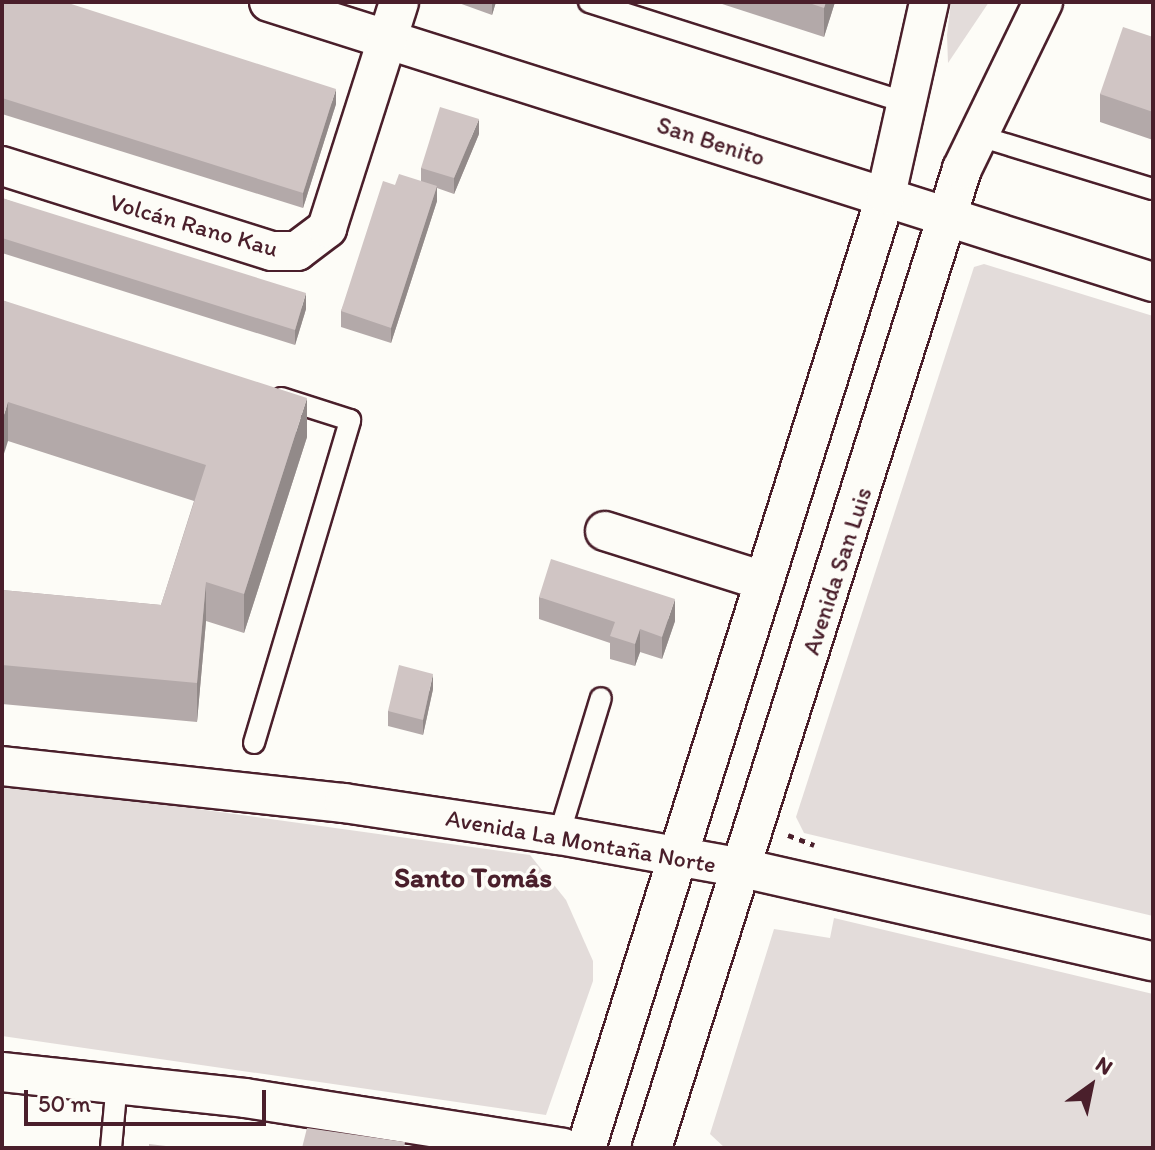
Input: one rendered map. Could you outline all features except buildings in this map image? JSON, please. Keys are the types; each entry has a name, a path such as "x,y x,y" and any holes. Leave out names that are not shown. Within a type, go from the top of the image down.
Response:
{"street":[{"name":"San Benito","path":"269,2 1153,282"},
{"name":"Volcán Rano Kau","path":"2,166 272,251 297,251 327,228 399,2"},
{"path":"586,1148 886,195 910,104 929,2"},
{"name":"Avenida San Luis","path":"652,1148 976,135 1043,2"},
{"path":"605,531 764,581"},
{"name":"Avenida La Montaña Norte","path":"2,766 559,835 742,868 1153,961"},
{"path":"2,1072 117,1082 563,1148"}],"lane":[{"path":"589,2 910,104"},
{"path":"976,135 1153,189"},
{"path":"254,743 350,420 259,391"},
{"path":"559,835 601,698"},
{"path":"111,1148 117,1082"}],"path":[{"path":"783,828 791,840 819,846"}],"shaded area":[{"path":"951,2 989,2 948,63 947,35"},
{"path":"984,264 1153,316 1153,916 804,833 796,817 974,267"},
{"path":"2,782 530,855 566,900 593,961 593,981 546,1115 2,1036"},
{"path":"834,918 1153,994 1153,1148 725,1148 710,1134 774,929 830,938"}],"district":[{"name":"Santo Tomás","path":"473,877"}]}
